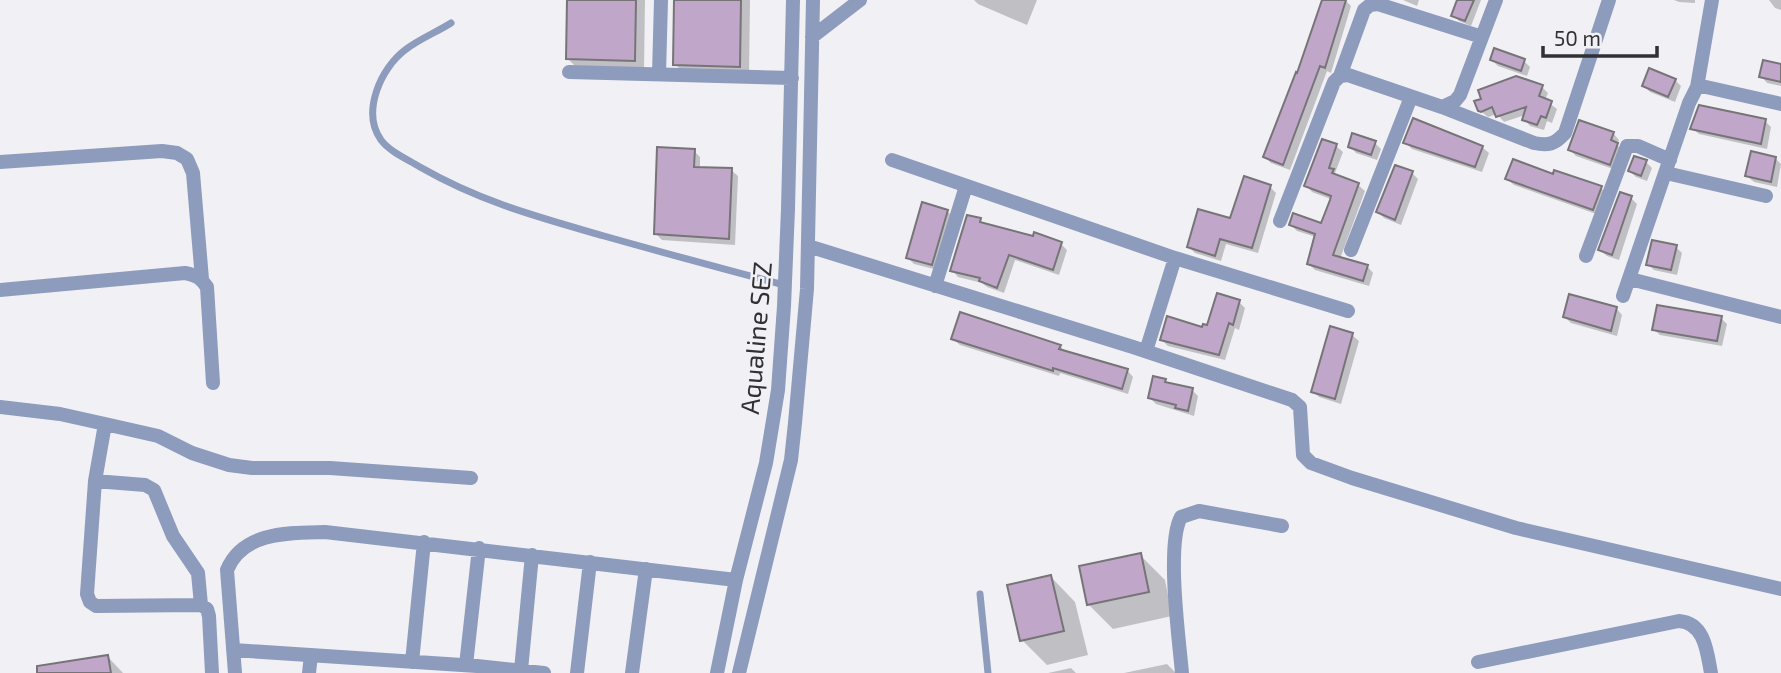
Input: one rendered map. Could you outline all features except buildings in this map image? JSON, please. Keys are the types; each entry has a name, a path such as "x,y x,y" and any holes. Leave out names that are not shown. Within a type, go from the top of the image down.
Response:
{"street":[{"path":"659,74 661,0"},
{"name":"Aqualine SEZ","path":"717,673 736,580 766,463 778,390 785,286 793,0"},
{"path":"739,673 790,460 802,356 808,246 813,0"},
{"path":"812,37 860,0"},
{"path":"1442,107 1455,101 1460,95 1496,0"},
{"path":"1340,76 1348,75 1548,146 1558,141 1565,133 1609,0"},
{"path":"1623,296 1689,103 1697,87 1712,0"},
{"path":"1280,221 1334,82 1340,76 1364,10 1370,5 1378,4 1482,37"},
{"path":"569,72 792,78"},
{"path":"1697,87 1781,104"},
{"path":"1351,250 1411,97"},
{"path":"1586,256 1627,146 1637,146 1668,167 1766,196"},
{"path":"0,162 132,152 177,153 187,159 193,173 201,279"},
{"path":"892,160 1175,258 1348,311"},
{"path":"935,286 966,186"},
{"path":"808,246 1146,351 1292,400 1300,407 1302,416 1303,456 1311,463 1342,474 1516,528 1781,590"},
{"path":"1146,351 1175,258"},
{"path":"0,289 186,273 201,279 207,287 213,383"},
{"path":"1630,279 1781,317"},
{"path":"0,407 60,414 158,436 192,453 229,465 252,468 330,468 471,478"},
{"path":"105,424 95,481 87,594 90,602 96,606 201,605 207,609 209,616 212,673"},
{"path":"95,481 145,485 154,491 173,536 198,573 201,605"},
{"path":"1182,673 1175,596 1175,535 1181,517 1199,511 1282,526"},
{"path":"235,673 228,570 231,560 248,544 285,534 325,532 424,542 736,580"},
{"path":"417,666 424,542"},
{"path":"473,668 479,548"},
{"path":"524,671 532,555"},
{"path":"577,673 590,562"},
{"path":"632,673 646,569"},
{"path":"1478,662 1679,621 1689,622 1703,637 1711,673"},
{"path":"233,650 311,654 363,666 473,668 544,673"},
{"path":"309,673 311,654"}],"lane":[{"path":"452,23 404,50 387,69 373,106 374,122 381,139 393,151 447,182 497,204 785,286"},
{"path":"981,594 988,673"}]}
